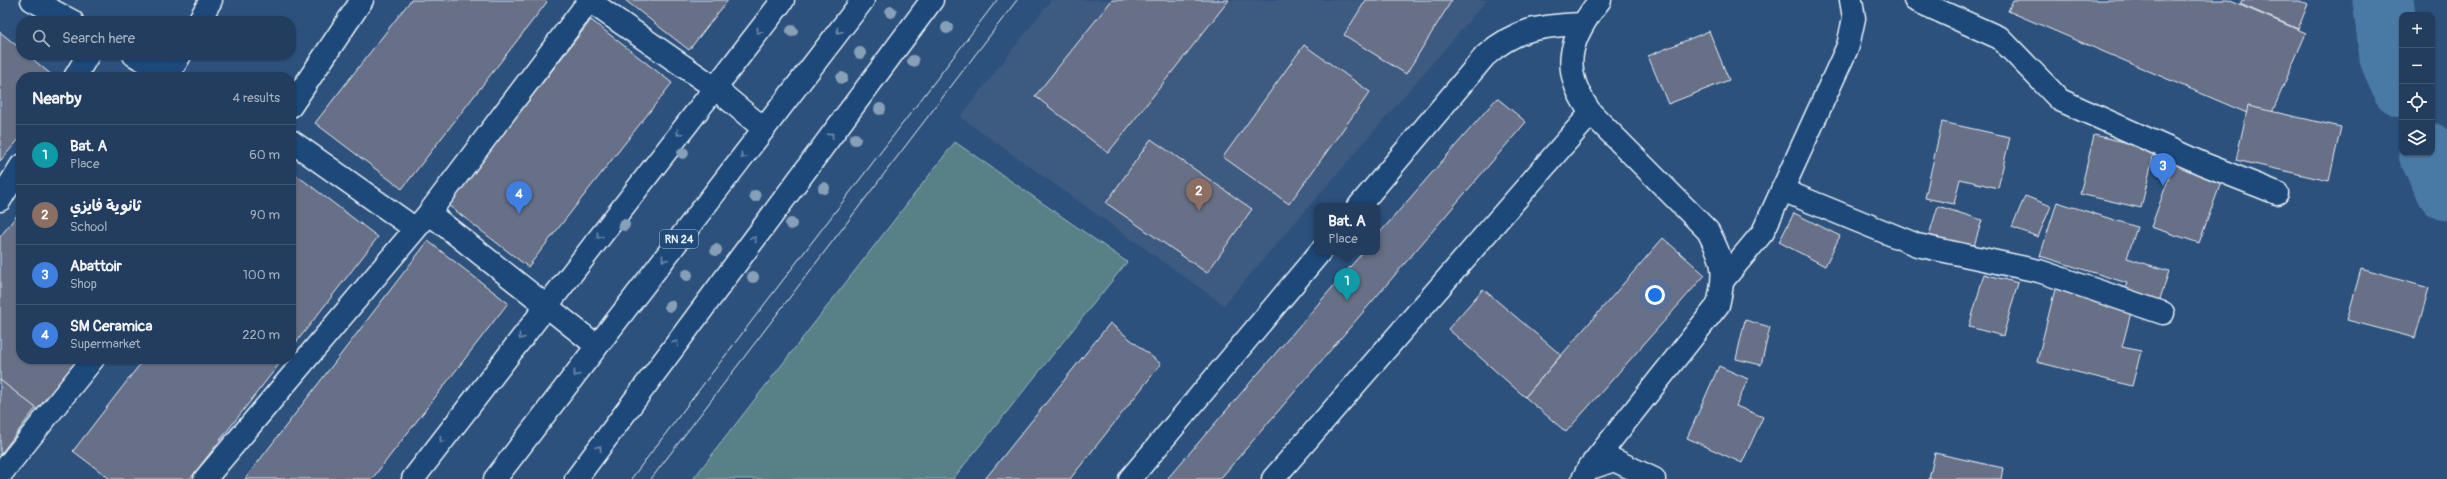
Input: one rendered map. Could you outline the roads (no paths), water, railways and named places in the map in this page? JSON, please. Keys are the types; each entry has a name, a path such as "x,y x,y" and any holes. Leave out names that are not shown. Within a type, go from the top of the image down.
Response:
{"street":[{"path":"32,0 62,16"},
{"path":"202,16 211,0"},
{"path":"296,99 362,0"},
{"path":"413,479 545,306 783,0"},
{"name":"RN 24","path":"495,479 863,0"},
{"path":"576,479 932,0"},
{"path":"1586,474 1718,305 1724,279 1720,253 1708,231 1591,113 1582,100 1574,79 1571,58 1574,42 1582,24 1600,0"},
{"path":"1724,279 1763,232 1848,46 1854,18 1851,0"},
{"path":"1915,0 2000,38 2060,100 2201,163 2277,193"},
{"path":"205,479 422,220 588,1 715,88 764,129"},
{"path":"1362,203 1485,56 1501,41 1524,30 1582,24"},
{"path":"78,72 85,60"},
{"path":"143,60 164,72"},
{"path":"173,72 178,60"},
{"path":"1273,479 1591,113"},
{"path":"296,144 422,220 545,306 597,346"},
{"path":"0,200 16,174"},
{"path":"1782,190 1917,245 2039,271 2163,313"},
{"path":"1130,479 1317,255"},
{"path":"0,475 89,364"},
{"path":"1586,474 1614,460 1654,479"}],"waterway":[{"path":"2383,0 2390,57 2401,84"},
{"path":"2430,156 2447,190"}],"tram line":[{"path":"631,479 997,0"},
{"path":"651,479 1017,0"}],"place":[{"name":"Abattoir","path":"2163,186"},
{"name":"ثانوية فايزي","path":"1199,211"},
{"name":"SM Ceramica","path":"519,214"},
{"name":"Bat. A","path":"1347,301"}]}
